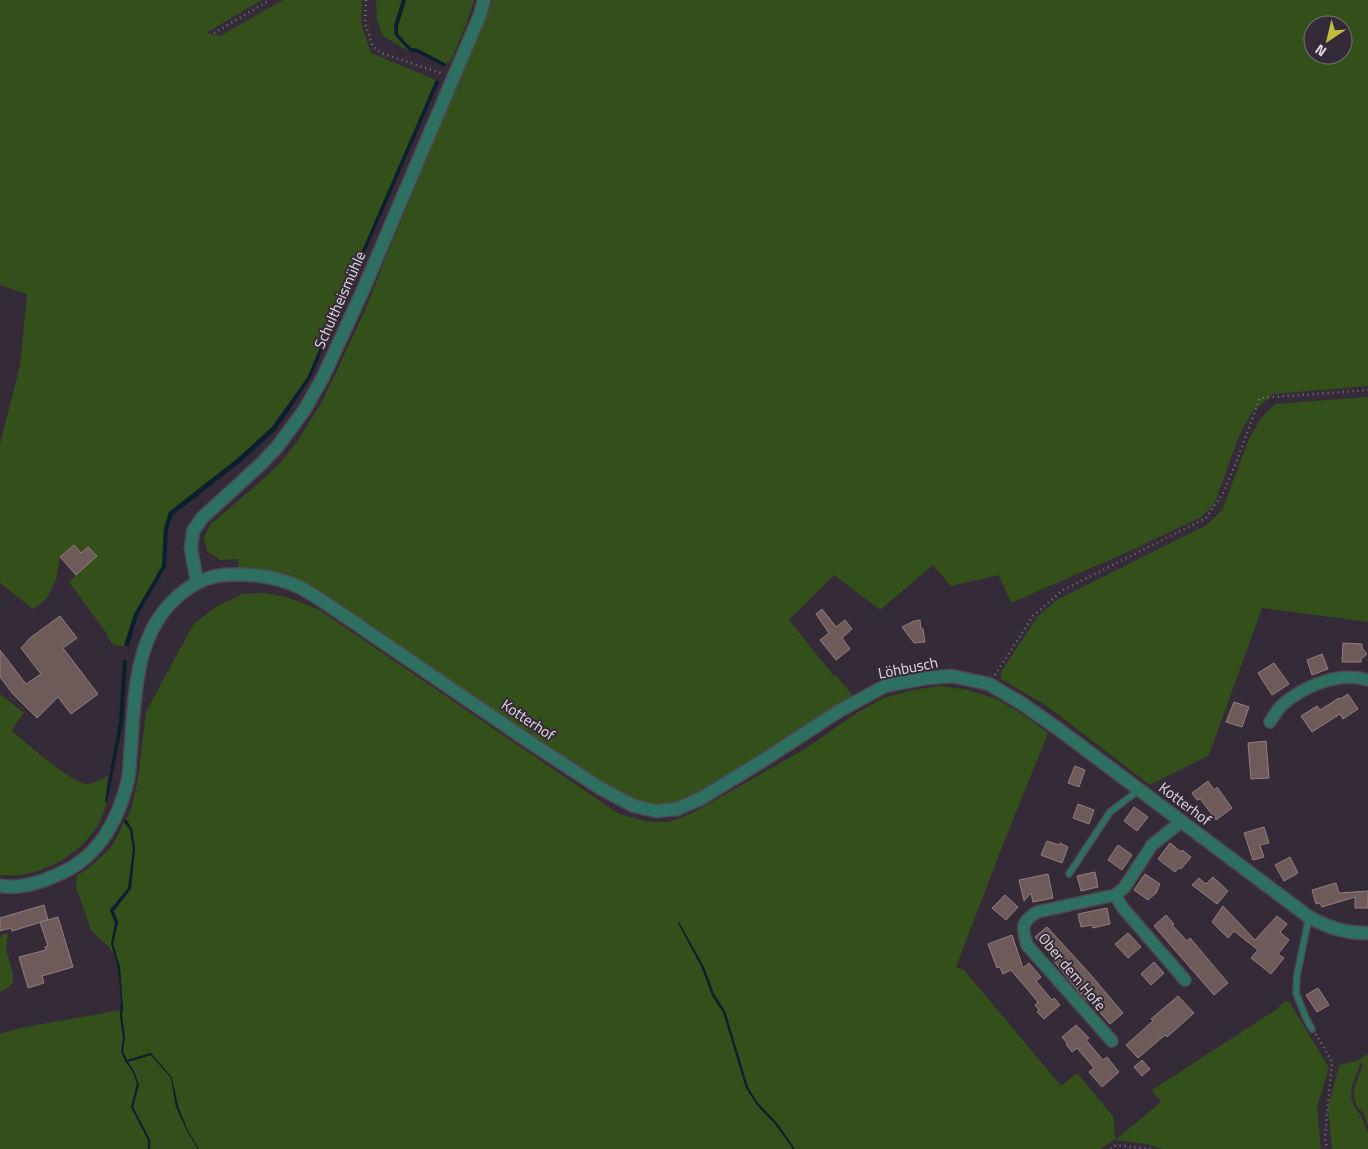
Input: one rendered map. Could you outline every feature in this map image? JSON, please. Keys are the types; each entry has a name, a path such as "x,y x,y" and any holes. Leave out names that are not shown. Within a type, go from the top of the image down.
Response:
{"street":[{"name":"Schultheismühle","path":"196,582 191,549 193,531 202,518 278,446 306,409 364,288 454,78 480,15 484,0"},
{"name":"Kotterhof","path":"196,582 211,577 239,574 274,578 297,586 327,604 600,788 634,806 656,811 677,809 700,799 839,711"},
{"path":"0,886 27,885 66,871 88,857 107,834 119,808 128,779 138,673 142,657 151,632 167,606 196,582"},
{"name":"Löhbusch","path":"839,711 885,686 927,678 952,676 989,684"},
{"path":"1270,722 1280,707 1298,694 1319,684 1350,677 1368,680"},
{"name":"Kotterhof","path":"989,684 1021,703 1056,728 1309,917 1325,926 1336,929 1356,934 1368,933"},
{"path":"1182,822 1152,845 1124,888 1115,895 1123,908 1184,980"},
{"name":"Ober dem Hofe","path":"1112,1041 1027,945 1023,930 1027,919 1037,912 1115,895"}],"lane":[{"path":"1069,874 1110,812 1140,790"},
{"path":"1309,917 1297,976 1296,993 1312,1029"}],"path":[{"path":"214,33 270,0"},
{"path":"366,0 365,23 373,47 381,53 454,78"},
{"path":"989,684 1033,616 1063,590 1206,518 1223,493 1260,398 1368,390"},
{"path":"1312,1029 1332,1062 1325,1137 1327,1149"},
{"path":"1110,1149 1116,1145 1149,1149"}],"green space":[{"path":"0,0 262,0 206,33 220,36 283,0 362,0 361,23 371,53 436,80 307,378 272,427 238,458 169,512 164,528 162,566 134,614 124,646 114,645 110,641 105,631 69,582 96,556 88,547 81,553 74,545 60,557 56,580 48,596 33,609 0,583 0,444 20,366 27,294 0,285"},
{"path":"376,0 402,0 394,26 395,35 410,52 383,36 377,20"},
{"path":"406,0 474,0 451,61 446,64 418,49 411,48 398,34 398,26"},
{"path":"493,0 1368,0 1368,386 1273,394 1252,412 1239,436 1214,505 1201,517 1130,551 1011,603 999,575 951,586 933,565 880,610 834,575 789,620 834,676 836,675 855,698 762,759 676,806 635,804 327,601 239,569 238,559 220,560 207,551 204,537 211,524 281,462 299,439 323,400 366,308"},
{"path":"1368,397 1368,622 1262,608 1209,755 1150,785 1047,706 1001,679 1001,672 1038,616 1057,600 1207,525 1222,510 1249,439 1261,418 1275,404"},
{"path":"265,593 286,597 318,609 619,814 650,822 669,822 692,813 805,749 858,712 884,698 912,690 940,686 968,690 997,699 1048,733 956,967 964,970 1061,1086 1077,1073 1113,1116 1115,1140 1161,1102 1152,1090 1277,1009 1285,1001 1290,1003 1329,1068 1317,1106 1321,1149 1163,1149 1146,1144 1114,1140 1100,1149 795,1149 777,1123 757,1102 748,1087 725,1011 714,994 704,967 678,923 702,968 712,995 723,1012 746,1088 757,1105 775,1124 793,1149 199,1149 187,1129 178,1106 172,1077 151,1053 127,1060 123,1051 125,1038 120,967 113,944 118,922 113,911 131,889 135,848 132,829 126,819 131,809 138,779 146,712 193,625 215,607 243,594"},
{"path":"0,694 24,713 12,731 70,777 86,784 108,776 105,801 107,803 103,814 98,825 83,843 64,859 53,865 42,870 17,875 0,875"},
{"path":"124,822 130,830 133,849 128,888 110,911 115,922 111,944 115,955 92,931 76,887 77,875 88,869 113,845"},
{"path":"8,933 6,950 13,974 13,982 9,987 0,992 0,938 2,937 1,935"},
{"path":"121,1010 123,1038 121,1051 133,1072 137,1084 131,1107 148,1140 148,1149 0,1149 0,1034 20,1028"},
{"path":"1368,1054 1368,1126 1364,1114 1356,1105 1354,1096 1355,1086 1363,1064 1361,1062 1352,1086 1351,1097 1368,1133 1368,1149 1332,1149 1328,1108 1339,1065 1357,1061"},
{"path":"151,1055 171,1078 176,1107 198,1149 150,1149 150,1140 133,1107 139,1085 134,1071 127,1062"}],"water":[{"path":"402,0 406,0 398,26 398,34 411,48 418,49 446,64 445,67 418,53 410,52 395,35 394,26"},
{"path":"436,80 439,82 310,379 276,430 241,462 173,515 168,529 166,567 138,615 129,646 124,646 134,614 162,566 164,528 169,512 238,458 272,427 307,378"},
{"path":"123,660 127,661 123,723 107,803 105,801 119,722"},
{"path":"126,819 132,829 135,848 131,889 114,911 118,922 113,944 120,967 125,1038 123,1051 127,1060 151,1053 172,1078 178,1106 187,1129 199,1149 186,1129 176,1107 171,1078 151,1055 128,1062 134,1071 139,1085 133,1107 150,1140 150,1149 148,1149 148,1140 131,1107 137,1084 133,1072 121,1051 123,1038 118,967 111,944 115,923 110,910 128,888 133,849 130,830 124,822"},
{"path":"679,922 704,967 714,994 725,1011 748,1087 757,1102 777,1123 795,1149 793,1149 775,1124 757,1105 746,1088 723,1012 712,996 702,968"}],"building":[{"path":"74,545 81,553 88,547 97,556 76,575 60,557"},
{"path":"822,609 836,627 845,620 852,629 842,638 850,649 836,660 820,640 829,633 816,614"},
{"path":"60,616 77,638 63,648 98,694 71,714 58,697 37,718 13,694 0,677 0,650 26,684 41,674 21,648 30,638"},
{"path":"920,620 925,642 914,643 902,627"},
{"path":"1343,643 1362,644 1362,648 1367,654 1361,659 1361,662 1342,662"},
{"path":"1322,654 1328,669 1312,675 1307,660"},
{"path":"1274,663 1289,684 1272,695 1258,673"},
{"path":"1348,694 1358,709 1343,719 1340,714 1312,732 1301,716 1317,706 1320,710"},
{"path":"1234,702 1249,707 1242,727 1226,722"},
{"path":"1266,741 1269,778 1251,779 1248,743"},
{"path":"1075,766 1085,770 1079,787 1068,783"},
{"path":"1208,781 1214,790 1217,787 1232,808 1216,820 1201,800 1197,800 1192,793"},
{"path":"1078,804 1094,810 1089,824 1073,818"},
{"path":"1134,807 1148,817 1137,831 1124,821"},
{"path":"1264,827 1269,843 1260,845 1264,857 1253,860 1244,833"},
{"path":"1047,841 1059,845 1060,843 1068,847 1062,863 1041,855"},
{"path":"1170,843 1191,857 1181,869 1179,868 1175,872 1158,859"},
{"path":"1118,845 1132,855 1122,870 1108,860"},
{"path":"1290,857 1298,873 1284,881 1275,865"},
{"path":"1095,872 1098,887 1081,891 1077,876"},
{"path":"1048,874 1053,898 1033,902 1031,893 1024,901 1019,880"},
{"path":"1145,874 1160,884 1156,893 1148,900 1134,890"},
{"path":"1213,877 1228,891 1217,904 1192,885 1199,878 1206,884"},
{"path":"1336,883 1339,893 1368,891 1368,908 1355,908 1355,897 1322,907 1320,903 1316,904 1312,890"},
{"path":"1005,895 1018,907 1006,920 992,908"},
{"path":"44,905 48,920 12,931 11,928 0,931 0,918"},
{"path":"1223,906 1255,940 1277,916 1287,924 1280,932 1289,940 1278,954 1284,958 1271,974 1251,958 1258,950 1234,931 1228,938 1212,922"},
{"path":"1107,908 1110,924 1093,928 1092,925 1081,927 1078,914"},
{"path":"1166,915 1174,924 1172,925 1187,941 1190,938 1228,983 1214,995 1154,926"},
{"path":"58,917 73,967 42,976 44,983 28,988 19,957 46,950 45,947 48,946 40,922"},
{"path":"1047,927 1123,1013 1110,1024 1089,1000 1087,1001 1035,937"},
{"path":"1128,933 1141,947 1128,958 1115,944"},
{"path":"1012,935 1023,968 1029,963 1041,977 1036,981 1052,1000 1054,998 1060,1005 1044,1019 1037,1012 1039,1010 1035,1005 1038,1002 1011,970 1003,974 1000,967 997,968 988,944"},
{"path":"1154,962 1164,973 1151,985 1141,974"},
{"path":"1318,988 1329,1005 1317,1012 1306,995"},
{"path":"1178,996 1194,1013 1167,1037 1165,1035 1138,1058 1126,1045 1153,1021 1151,1019"},
{"path":"1076,1025 1089,1038 1086,1040 1103,1060 1107,1057 1119,1072 1102,1087 1089,1072 1094,1068 1077,1048 1072,1052 1062,1037"},
{"path":"1142,1060 1150,1069 1142,1076 1134,1067"}]}
